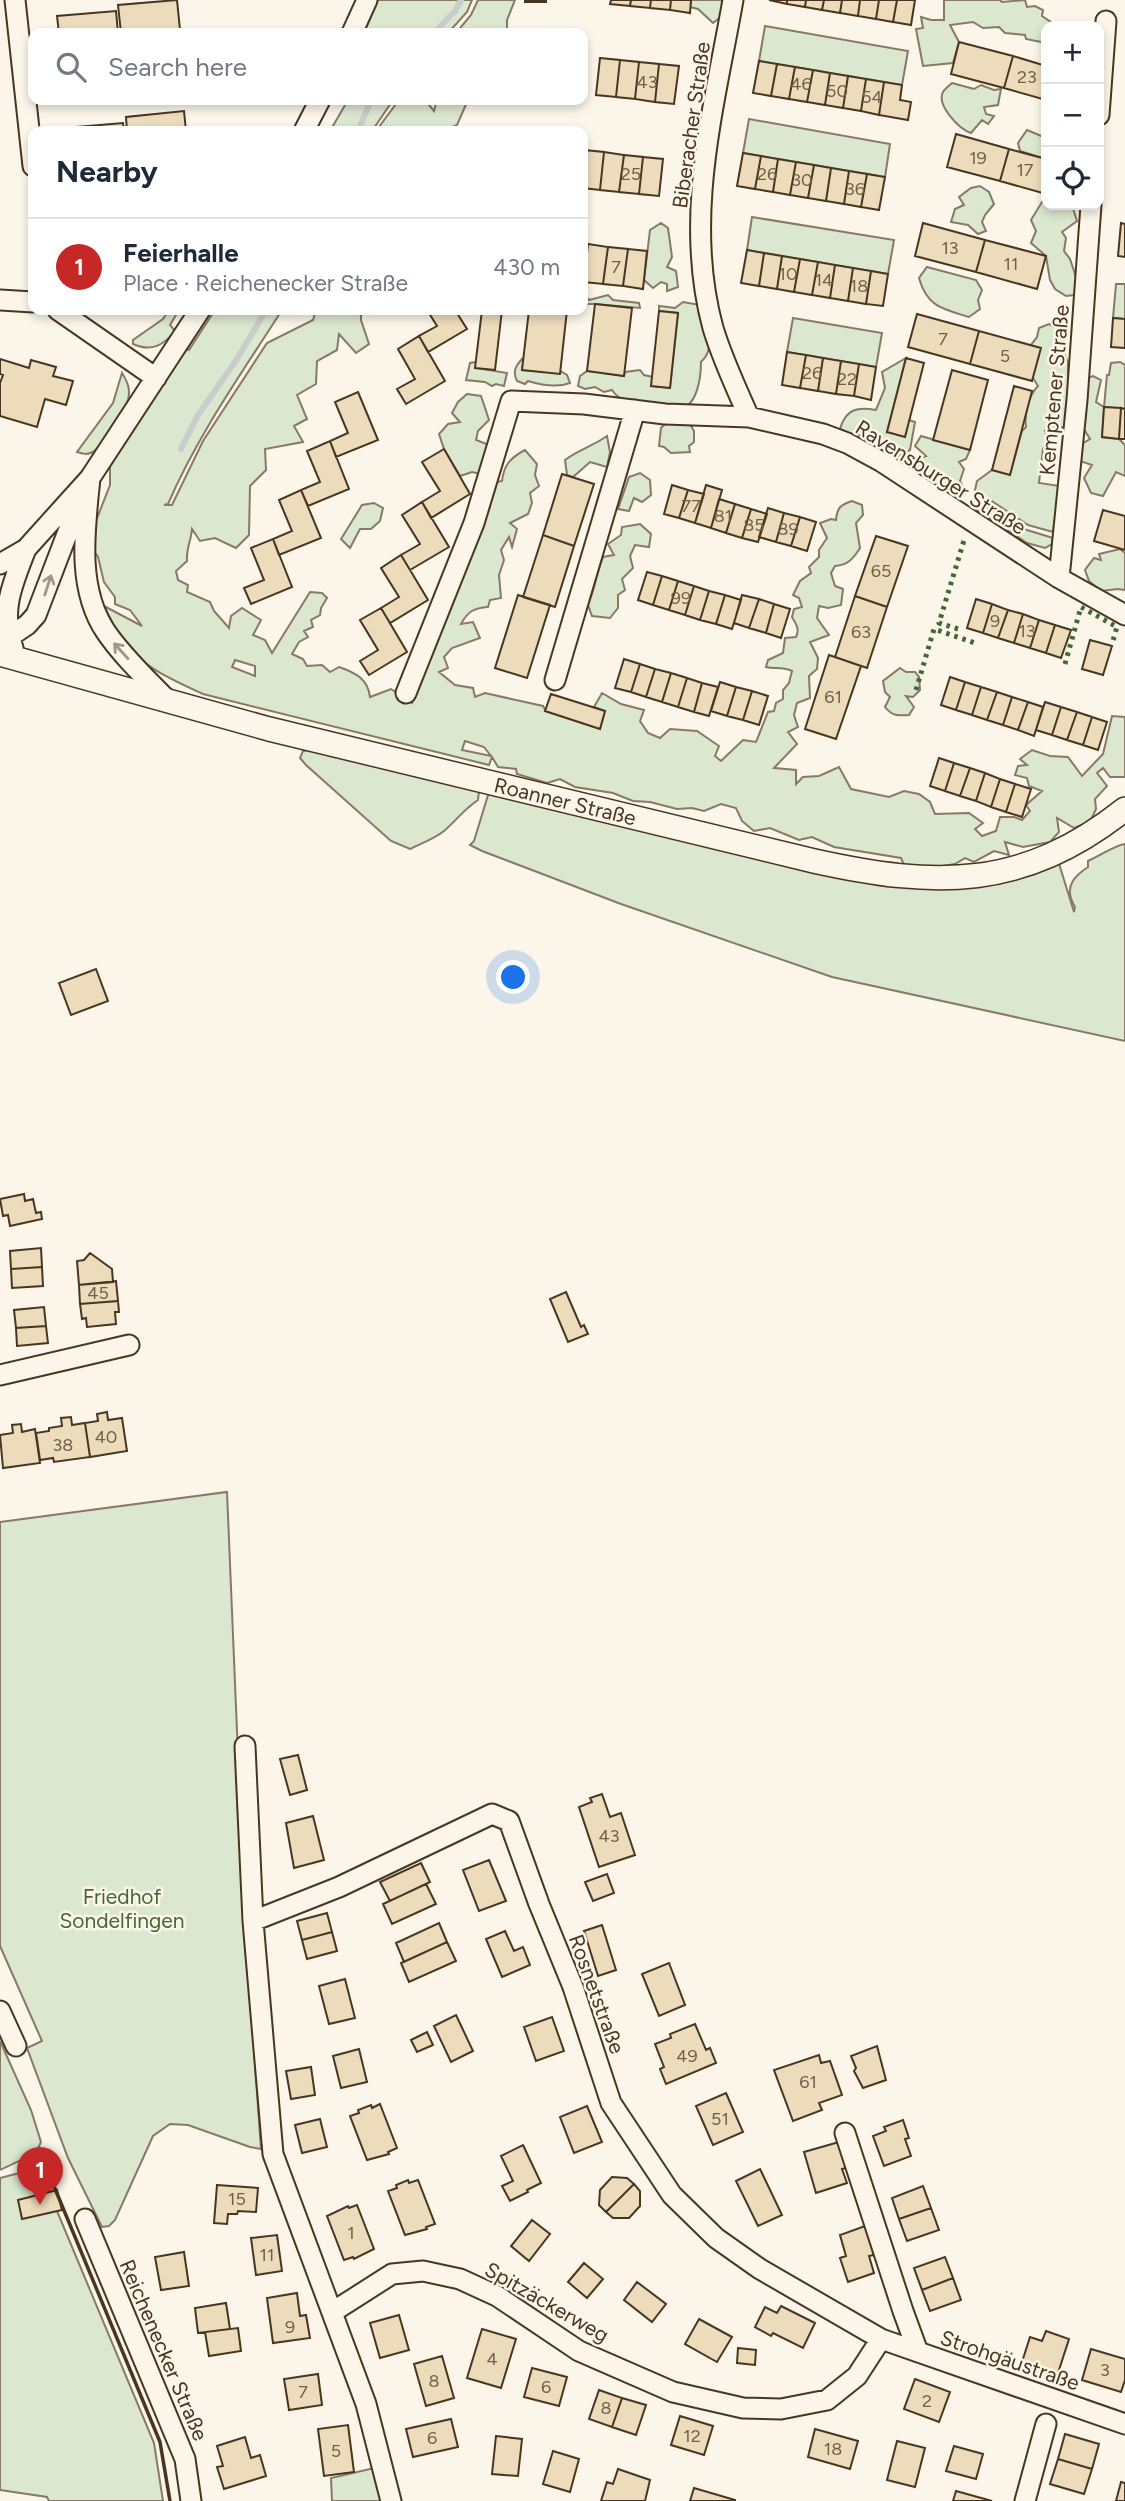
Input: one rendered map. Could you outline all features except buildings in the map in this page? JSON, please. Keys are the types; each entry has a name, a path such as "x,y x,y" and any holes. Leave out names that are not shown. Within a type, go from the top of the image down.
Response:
{"street":[{"path":"15,0 29,126"},
{"path":"354,28 367,0"},
{"name":"Biberacher Straße","path":"733,0 702,175 699,233 704,284 713,328 749,417"},
{"path":"1101,84 1106,21"},
{"path":"307,126 317,105"},
{"name":"Kemptener Straße","path":"1059,578 1077,400 1091,210"},
{"path":"0,300 28,302"},
{"path":"65,315 156,378"},
{"path":"0,564 26,549 90,478 197,315"},
{"name":"Ravensburger Straße","path":"406,693 474,523 511,401 563,402 665,414 749,417 801,428 847,443 882,462 1059,578 1125,615"},
{"path":"555,680 635,410"},
{"path":"3,645 36,615 67,528 90,478"},
{"path":"90,478 85,554 89,594 96,615 117,646 168,701"},
{"path":"3,645 4,611 26,549"},
{"name":"Roanner Straße","path":"3,645 23,660 282,732 765,849 882,874 945,878 999,873 1029,865 1082,840 1125,808"},
{"path":"0,1375 129,1345"},
{"path":"245,1746 253,1921 273,2154 334,2311 366,2404 391,2501"},
{"name":"Rosnetstraße","path":"253,1921 339,1887 492,1814 509,1821 573,1987 611,2104 672,2194 716,2238 760,2269 881,2339"},
{"path":"0,2011 16,2046"},
{"path":"845,2133 918,2352"},
{"name":"Reichenecker Straße","path":"85,2219 184,2459 191,2501"},
{"name":"Spitzäckerweg","path":"334,2311 393,2274 423,2271 460,2279 497,2296 579,2351 673,2392 743,2408 780,2409 827,2400 857,2376 881,2339"},
{"name":"Strohgäustraße","path":"881,2339 1125,2424"},
{"path":"1026,2501 1046,2424"}],"green space":[{"path":"378,0 472,0 467,12 453,28 366,28"},
{"path":"478,0 515,0 507,20 507,28 460,28 471,15"},
{"path":"691,0 724,0 726,13 713,23 698,9 690,7"},
{"path":"944,0 1025,0 1027,7 1035,6 1043,10 1042,16 1050,21 1041,21 1041,42 1026,39 1025,35 1005,33 999,27 983,28 973,22 950,25 959,42 953,63 923,66 916,29 923,28 921,17 944,20"},
{"path":"765,26 908,51 902,85 759,61"},
{"path":"952,83 974,89 981,85 994,90 1001,89 998,105 984,107 986,114 994,116 988,124 982,120 971,133 950,116 942,97"},
{"path":"345,105 390,105 375,126 333,126"},
{"path":"395,105 429,105 434,111 436,105 466,105 455,126 380,126"},
{"path":"749,119 890,144 885,177 743,153"},
{"path":"1027,130 1041,136 1041,157 1020,151 1018,143"},
{"path":"980,186 989,192 994,204 982,222 986,231 978,234 968,225 951,222 955,209 964,205 959,197 971,188"},
{"path":"1041,204 1041,210 1074,210 1077,221 1062,232 1066,238 1064,251 1070,259 1078,283 1074,295 1066,296 1055,289 1050,280 1046,256 1031,243 1036,231 1031,220"},
{"path":"752,217 894,240 888,274 747,250"},
{"path":"661,223 668,228 672,257 667,267 676,271 678,287 667,291 667,284 661,282 653,288 644,280 650,230"},
{"path":"927,267 976,280 982,290 978,300 980,309 969,317 944,309 931,301 919,278"},
{"path":"1116,284 1125,284 1125,319 1113,318"},
{"path":"608,295 613,300 639,303 640,308 588,304 588,298"},
{"path":"683,302 700,305 709,342 709,349 701,362 697,390 686,407 657,409 650,402 633,402 619,398 612,390 604,392 595,387 585,389 578,386 580,376 587,371 624,376 625,372 640,370 644,375 653,377 652,386 670,388 678,313 659,311 659,306 675,308"},
{"path":"166,315 176,315 170,325 175,331 161,344 145,347 133,344 133,340"},
{"path":"212,315 279,315 221,404 168,504 164,505 172,505 203,441 267,343 313,320 314,315 361,315 369,344 356,353 339,334 337,350 317,361 316,384 297,395 307,419 294,426 303,442 265,449 266,470 250,486 249,535 236,548 215,538 200,541 192,529 187,561 176,571 178,580 188,585 187,592 210,602 229,628 231,616 242,608 261,620 253,635 265,640 272,653 310,592 322,593 327,598 320,615 311,620 313,627 304,631 308,637 299,642 292,654 303,659 307,666 322,665 330,672 339,667 356,674 364,681 370,697 391,689 412,703 490,506 487,484 502,481 509,462 525,450 537,464 535,475 539,486 530,493 532,503 528,514 510,523 517,529 512,547 509,537 501,550 504,560 499,575 501,598 490,600 488,607 475,609 466,616 461,624 473,622 480,638 452,648 444,657 448,668 439,672 455,685 473,688 475,697 485,693 543,706 546,711 600,729 605,711 594,707 602,693 621,704 644,710 640,721 648,733 660,738 670,729 697,731 719,746 715,756 721,761 743,740 756,742 768,712 774,711 776,703 783,699 783,690 789,683 792,671 766,667 768,660 783,653 785,638 796,637 798,631 792,617 794,609 802,607 799,598 793,595 800,581 811,573 809,567 819,557 819,550 827,538 820,523 836,520 840,508 852,501 862,505 863,515 856,523 860,548 850,561 835,566 831,573 835,586 843,589 841,605 828,608 819,606 817,618 829,635 810,642 818,658 817,669 809,676 810,698 797,703 794,715 798,727 788,732 797,744 774,768 796,770 796,784 803,777 819,776 839,767 851,789 889,797 904,791 919,794 930,802 935,814 969,813 983,823 975,829 982,836 996,831 1000,817 1022,820 1030,811 1026,805 1042,791 1029,786 1027,778 1015,775 1018,766 1027,765 1020,759 1032,750 1050,756 1068,757 1082,776 1103,754 1112,716 1125,717 1125,777 1110,777 1103,768 1097,773 1107,786 1095,799 1096,809 1090,822 1074,828 1057,818 1059,832 1050,842 1023,847 1005,842 1009,855 994,851 974,862 965,858 955,864 907,872 901,858 834,847 812,837 799,840 770,828 754,831 742,821 736,808 721,804 704,811 692,808 677,809 633,801 613,793 575,787 560,779 547,783 517,774 516,769 498,767 492,757 489,765 203,694 149,666 122,640 104,606 142,626 130,610 115,604 115,597 104,582 98,557 93,550 94,526 110,485 110,466 184,348 189,350","holes":["235,660 255,666 255,676 232,667","465,741 484,747 491,756 462,750"]},
{"path":"793,318 882,333 876,367 787,352"},
{"path":"1049,324 1057,328 1064,341 1055,348 1054,360 1065,355 1068,376 1085,379 1093,376 1101,380 1096,402 1104,407 1102,437 1119,439 1125,445 1125,476 1116,472 1103,496 1091,493 1084,478 1092,465 1080,461 1072,450 1090,439 1085,431 1060,427 1045,431 1049,439 1043,449 1039,483 1060,486 1053,532 1028,525 975,490 977,481 992,470 1010,474 1022,431 1026,427 1028,405 1038,386 1030,373 1037,361 1031,345 1039,328"},
{"path":"524,357 522,370 560,371 567,375 570,383 554,386 517,381 516,368"},
{"path":"906,358 887,432 909,420 915,422 910,450 893,459 870,446 865,433 856,436 840,429 853,410 876,410 885,388 882,372"},
{"path":"476,362 476,368 507,373 504,386 466,380 470,363"},
{"path":"1120,362 1125,365 1125,409 1104,407 1111,363"},
{"path":"122,373 129,392 122,411 97,449 89,454 77,452 113,403"},
{"path":"467,394 481,396 489,420 478,431 476,440 489,445 490,476 472,472 460,476 444,449 439,434 448,424 460,422 452,413 458,402"},
{"path":"669,420 688,421 694,431 694,442 689,446 690,452 671,453 659,446 661,428"},
{"path":"607,436 610,452 607,467 590,462 573,477 567,475 565,460"},
{"path":"921,436 970,450 966,459 959,462 964,469 959,498 933,484 922,483 916,469 917,459 926,456 915,446"},
{"path":"640,473 650,480 651,495 642,502 634,498 629,511 618,509 629,477"},
{"path":"974,500 1027,530 1053,538 1052,544 1045,548 1027,543 972,507"},
{"path":"374,503 383,508 380,521 371,529 360,529 350,548 341,539 362,505"},
{"path":"640,524 651,534 649,547 635,545 630,556 633,568 622,579 625,590 618,595 618,608 610,618 592,616 588,605 603,557 614,555 608,544 621,535 622,527"},
{"path":"1120,549 1125,553 1125,590 1101,591 1089,581 1085,570 1094,558 1101,560 1099,554"},
{"path":"900,668 906,672 915,672 919,677 920,690 913,697 906,696 914,707 909,715 896,715 885,707 890,697 885,692 883,681"},
{"path":"310,750 479,791 478,800 440,834 410,849 391,841 306,765 300,758 303,751"},
{"path":"492,782 918,878 1056,854 1074,912 1071,885 1088,867 1088,861 1125,844 1125,1041 832,977 621,904 482,851 470,845 474,841"},
{"name":"Friedhof Sondelfingen","path":"227,1492 245,1922 261,2149 188,2125 170,2124 153,2136 115,2220 109,2226 102,2227 68,2158 27,2048 42,2041 0,1946 0,1522"},
{"path":"0,2041 31,2110 41,2142 36,2153 0,2170"},
{"path":"39,2168 154,2443 163,2501 49,2501 47,2497 0,2490 0,2178"},
{"path":"383,2466 382,2501 332,2501 331,2478"}],"waterway":[{"path":"439,28 455,11 461,0"},
{"path":"360,126 369,105"},
{"path":"181,449 198,415 237,359 263,315"}],"hedge":[{"path":"958,629 939,623 965,537"},
{"path":"1065,664 1081,607 1117,627 1112,644"},
{"path":"916,690 934,629 978,644"}],"wall":[{"path":"46,2167 160,2442 170,2501"}],"place":[{"name":"Feierhalle","path":"40,2205"}]}
